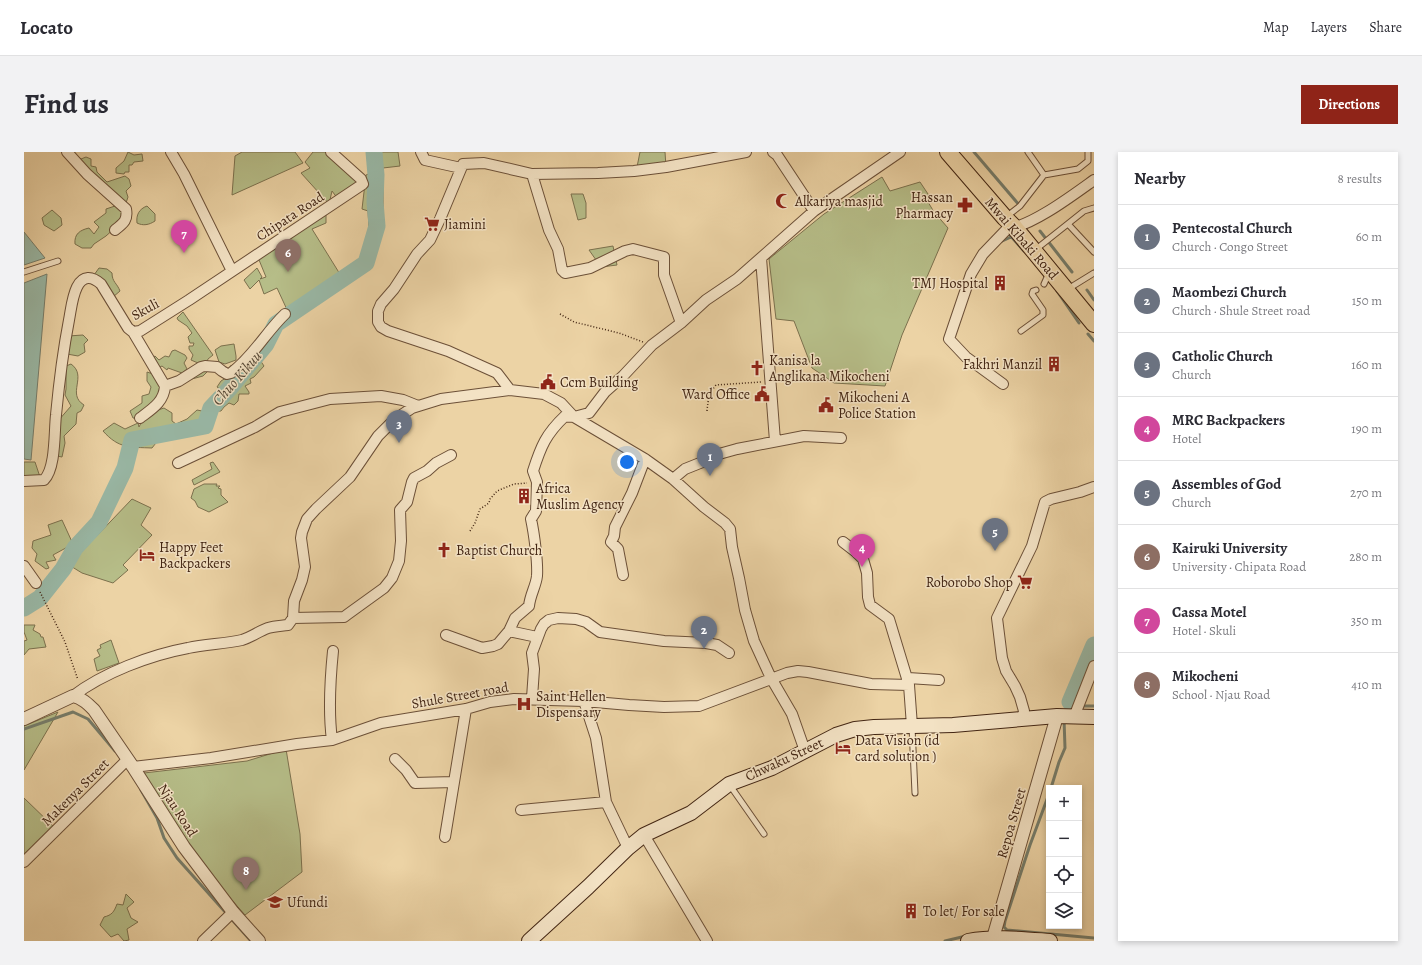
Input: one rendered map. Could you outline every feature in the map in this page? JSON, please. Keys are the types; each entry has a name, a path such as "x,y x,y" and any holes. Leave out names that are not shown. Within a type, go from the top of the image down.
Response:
{"main road":[{"name":"Mwai Kibaki Road","path":"948,152 1034,250 1047,278 1066,290 1093,321"},
{"name":"Chwaku Street","path":"529,941 628,848 644,835 691,813 729,784 772,768 836,735 855,729 954,725 1057,716 1094,717"},
{"path":"968,941 993,938 1021,938 1050,941"}],"street":[{"path":"67,152 87,174 126,209 127,215 125,222 115,230"},
{"path":"171,152 184,174 232,271"},
{"name":"Chipata Road","path":"232,271 363,184 361,179 331,152"},
{"path":"421,152 425,160 461,168"},
{"path":"510,390 498,373 448,351 388,331 381,327 378,322 378,311 381,304 394,289 417,254 430,240 443,214 463,164 484,163 532,174 584,174 634,171 666,167 746,152"},
{"path":"773,152 777,155 814,211"},
{"path":"446,635 482,648 498,644 509,631 515,618 528,606 537,576 531,519 536,510 537,482 532,471 547,435 565,416 574,417 589,413 605,392 623,376 652,345 681,323 706,300 736,279 814,211 900,152"},
{"path":"532,174 549,230 558,249 562,270 565,273 590,268 625,251 634,249 664,257 664,275 681,323"},
{"path":"1003,384 966,357 948,338 968,282 983,254 1010,223 1032,220 1094,180"},
{"path":"760,258 775,441"},
{"name":"Skuli","path":"24,481 44,480 48,476 52,462 57,401 72,304 77,287 83,280 89,277 95,279 101,284 128,328 133,332 140,330 232,271"},
{"path":"165,386 180,381 201,367 206,366 217,367 227,374 231,373 258,346 277,321 285,314"},
{"path":"133,332 165,386 165,394 161,401 140,418"},
{"path":"24,718 77,693 103,677 150,658 188,648 242,640 250,638 255,633 269,628 288,625 293,618 294,601 305,567 301,538 307,519 350,477 378,436 408,410 418,406 440,399 510,390 544,394 561,403 574,417 645,460 673,479 704,507 725,523 730,529 732,547 740,578 744,610 754,641 771,678 792,714 805,751"},
{"path":"178,463 255,427 280,412 330,399 381,396 403,400 418,406"},
{"path":"673,479 685,469 705,462 720,454 737,449 804,436 841,438"},
{"path":"293,618 344,617 384,588 392,578 399,561 401,541 400,510 407,502 414,478 451,455"},
{"path":"623,575 618,549 611,542 614,536 615,527 632,493 645,460"},
{"path":"1022,719 1024,711 1020,697 1006,671 1002,658 997,618 1030,551 1045,502 1051,498 1080,492 1094,487"},
{"path":"842,542 856,552 862,559 867,573 868,597 870,605 889,619 908,682 912,726"},
{"path":"24,566 36,583"},
{"path":"532,698 534,669 532,653 537,637 544,624 549,620 576,618 586,622 600,632 664,640 706,643 717,645 729,652"},
{"path":"509,631 537,637"},
{"path":"332,740 329,718 329,686 333,651"},
{"path":"1074,717 1094,666"},
{"name":"Shule Street road","path":"131,763 210,758 332,740 381,723 466,709 490,702 532,698 664,707 699,706 771,678 787,673 803,671 871,684 939,680"},
{"name":"Njau Road","path":"77,693 94,710 131,763 184,847 233,912 259,941"},
{"path":"584,701 596,738 606,802 628,848"},
{"path":"445,837 466,709"},
{"name":"Repoa Street","path":"993,938 1057,716"},
{"path":"395,760 416,782 454,782"},
{"name":"Makenya Street","path":"24,862 131,763"},
{"path":"521,810 606,802"},
{"path":"644,835 707,941"},
{"path":"203,941 233,912"}],"lane":[{"path":"1028,152 1044,175"},
{"path":"1010,223 1020,206 1044,175 1078,170 1088,161 1088,152"},
{"path":"1034,250 1084,211 1094,208"},
{"path":"1068,224 1094,252"},
{"path":"24,272 58,261"},
{"path":"1066,290 1094,273"},
{"path":"1021,332 1043,316 1043,310 1032,294 1033,291 1036,290"},
{"path":"912,726 915,793"},
{"path":"729,784 764,834"}],"path":[{"path":"560,314 574,322 619,332 652,345"},
{"path":"707,411 710,392 716,385 771,382"},
{"path":"470,531 475,523 480,509 489,503 490,498 497,491 514,484 537,482"},
{"path":"36,583 65,642 77,693"}],"green space":[{"path":"128,152 134,155 142,154 143,161 134,162 132,165 129,165 129,172 125,172 124,174 116,173 116,168 124,161"},
{"path":"242,152 295,152 303,163 232,195 235,156"},
{"path":"313,152 326,152 360,183 338,199 332,191 329,204 301,173 310,168 305,162"},
{"path":"372,152 398,152 400,166 383,168 383,210 378,216 380,232 370,244 368,211 362,209 366,175 382,169 380,161 377,162"},
{"path":"640,152 665,152 666,167 637,167"},
{"path":"77,156 81,159 86,157 91,159 91,166 96,167 97,172 107,182 125,176 129,179 131,186 126,191 128,197 126,203 99,182"},
{"path":"882,177 890,191 920,182 930,197 928,202 934,212 948,228 902,335 885,386 834,383 812,368 794,321 776,319 769,259 824,214"},
{"path":"571,194 583,194 586,203 586,218 578,220"},
{"path":"118,205 126,218 91,248 82,248 75,244 78,233 89,228 94,234 99,227 94,222 106,213 106,209"},
{"path":"147,206 155,214 155,221 146,225 137,223 139,213"},
{"path":"52,210 61,218 62,225 54,231 44,225 42,218"},
{"path":"326,215 326,223 312,229 343,279 289,314 277,288 264,294 259,280 250,289 244,280 257,268 262,277 260,279 266,277 257,255 266,252"},
{"path":"613,246 617,265 601,267 589,250"},
{"path":"99,268 107,269 112,273 114,281 120,291 113,297 94,275"},
{"path":"183,312 213,355 206,363 208,371 203,376 188,380 200,366 198,363 191,360 193,355 189,349 189,346 193,346 194,343 190,343 188,337 192,333 187,326 177,318"},
{"path":"83,335 88,340 84,344 85,352 78,356 67,354 68,336"},
{"path":"234,344 236,360 225,364 219,362 215,350 221,346"},
{"path":"256,347 261,351 258,357 264,366 254,377 250,379 251,383 245,386 249,394 239,394 238,401 234,405 229,403 221,411 217,411 217,407 225,400 225,397 218,402 211,413 209,409 213,398 219,396 221,392 217,387 221,381 229,376 230,366 239,363"},
{"path":"175,350 185,355 187,358 184,363 187,369 182,373 168,368 167,370 162,366 158,368 152,358 155,356 159,360 165,356 169,357 172,351"},
{"path":"71,364 76,369 78,374 76,390 77,396 79,401 84,405 81,411 77,413 76,424 64,436 65,443 62,457 57,456 58,421 71,406 65,395 66,366"},
{"path":"147,372 156,375 164,388 152,412 164,408 172,413 172,421 176,424 187,419 197,410 207,412 212,415 209,423 194,432 163,434 152,448 125,446 109,437 103,431 114,423 125,429 138,423 139,427 143,419 133,418 130,411 142,403 142,396 149,394 151,387 147,381"},
{"path":"24,462 35,462 41,480 24,478"},
{"path":"213,462 220,472 194,485 192,480 212,469 210,463"},
{"path":"204,484 217,484 216,486 220,486 218,488 221,489 221,495 228,502 209,512 198,507 195,501 191,498 194,489"},
{"path":"132,499 151,508 141,525 152,535 123,565 128,570 113,583 82,573 69,565"},
{"path":"62,520 73,544 53,555 56,560 46,562 49,568 46,569 35,561 37,554 32,548 33,541 51,535 48,525"},
{"path":"24,625 35,625 33,630 43,637 46,647 29,649 24,655 24,641 27,640 24,632"},
{"path":"111,640 119,663 97,671 94,659 100,656 97,650 101,648 100,645"},
{"path":"58,712 24,770 24,726"},
{"path":"286,749 300,834 302,872 245,915 210,875 170,816 144,773 247,761"},
{"path":"24,798 54,827 24,857"},
{"path":"126,894 134,902 127,908 131,918 138,922 127,929 129,940 124,941 118,934 111,937 100,925 104,917 112,913 117,904 123,905"}],"shaded area":[{"path":"24,232 45,258 24,265"},
{"path":"47,274 31,460 24,459 24,283"}],"waterway":[{"name":"Chuo Kikuu","path":"24,608 40,598 63,569 75,548 99,522 125,468 132,440 205,426 211,408 229,389 266,344 276,324 366,263 377,226 374,152"},
{"path":"974,152 1020,206"},
{"path":"1040,231 1072,272"},
{"path":"1008,233 1024,251"},
{"path":"1000,242 1011,237"},
{"path":"1087,290 1094,300"},
{"path":"1057,291 1079,323"},
{"path":"1088,334 1094,341"},
{"path":"1070,702 1094,645"},
{"path":"1070,702 1076,705 1075,706"},
{"path":"1082,706 1094,706"},
{"path":"24,729 73,712 88,719 115,751"},
{"path":"1052,785 1065,748 1064,719"},
{"path":"141,790 157,818 164,838 177,858 251,941"},
{"path":"1046,802 1030,845 1004,927 1007,930 1094,938"},
{"path":"945,941 966,936"}],"place":[{"name":"Alkariya masjid","path":"783,201"},
{"name":"Hassan Pharmacy","path":"965,205"},
{"name":"Jiamini","path":"432,224"},
{"name":"Cassa Motel","path":"184,253"},
{"name":"Kairuki University","path":"288,272"},
{"name":"TMJ Hospital","path":"1000,283"},
{"name":"Fakhri Manzil","path":"1054,364"},
{"name":"Kanisa la Anglikana Mikocheni","path":"757,368"},
{"name":"Ccm Building","path":"548,382"},
{"name":"Ward Office","path":"762,394"},
{"name":"Mikocheni A Police Station","path":"826,405"},
{"name":"Catholic Church","path":"399,443"},
{"name":"Pentecostal Church","path":"710,476"},
{"name":"Africa Muslim Agency","path":"524,496"},
{"name":"Baptist Church","path":"444,550"},
{"name":"Assembles of God","path":"995,551"},
{"name":"Happy Feet Backpackers","path":"147,555"},
{"name":"MRC Backpackers","path":"862,567"},
{"name":"Roborobo Shop","path":"1025,582"},
{"name":"Maombezi Church","path":"704,649"},
{"name":"Saint Hellen Dispensary","path":"524,704"},
{"name":"Data Vision (id card solution )","path":"843,748"},
{"name":"Mikocheni","path":"246,890"},
{"name":"Ufundi","path":"275,902"},
{"name":"To let/ For sale","path":"911,911"}]}
